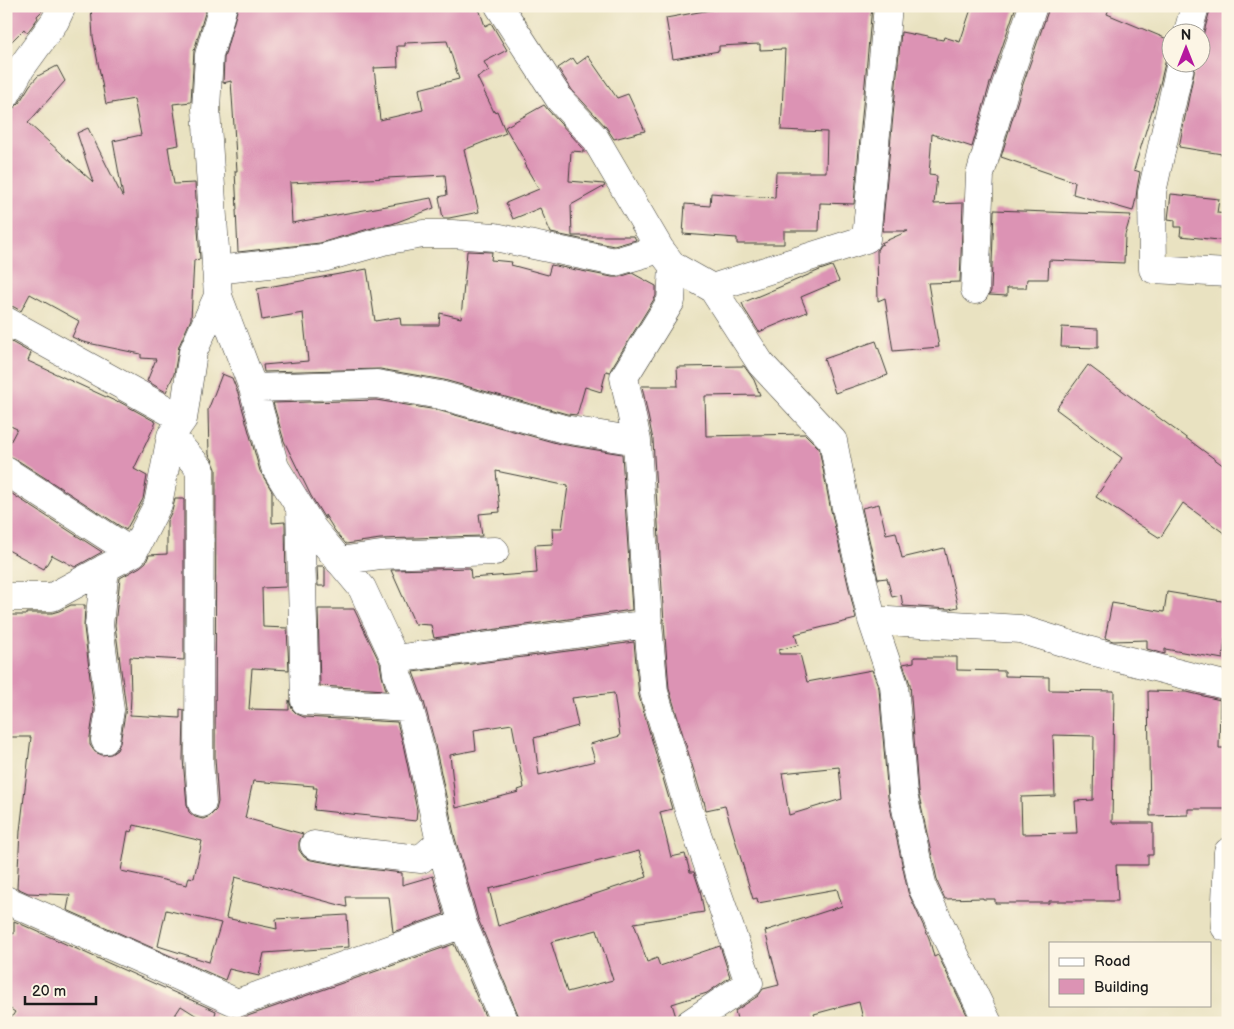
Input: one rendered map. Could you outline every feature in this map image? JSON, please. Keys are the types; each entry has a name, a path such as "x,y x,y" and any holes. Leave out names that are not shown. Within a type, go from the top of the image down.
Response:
{"street":[{"path":"6,95 21,68 55,21 62,6"},
{"path":"223,6 209,55 206,109 217,283 253,388 275,467 313,529 362,588 395,659 397,674 418,740 440,842 463,924 505,1023"},
{"path":"499,6 560,100 595,138 667,258 672,301 624,377 637,441 654,692 690,814 749,983 690,1023"},
{"path":"712,288 866,239 888,6"},
{"path":"975,290 980,175 1005,88 1033,6"},
{"path":"1191,22 1196,6"},
{"path":"1179,72 1152,192 1153,269 1228,273"},
{"path":"217,283 323,258 383,241 424,234 452,234 495,236 615,262 667,258 712,288 761,364 833,441 845,504 872,620 894,685 903,794 923,890 988,1023"},
{"path":"6,597 52,598 132,554 158,504 193,352 217,283"},
{"path":"6,321 177,428 200,469 199,759 202,803"},
{"path":"253,388 377,384 440,395 564,429 637,441"},
{"path":"6,471 132,554"},
{"path":"300,508 305,701 409,707"},
{"path":"339,561 382,555 495,551"},
{"path":"105,568 99,625 110,710 105,740"},
{"path":"872,620 1020,629 1091,651 1228,686"},
{"path":"395,659 648,624"},
{"path":"314,845 355,852 421,859 440,842"},
{"path":"1226,927 1228,852"},
{"path":"6,900 154,965 241,1013 463,924"}],"building":[{"path":"6,6 45,6 27,33 24,29 6,47"},
{"path":"91,6 207,6 194,51 191,102 173,104 179,145 168,147 174,184 195,183 200,259 194,260 191,319 179,346 174,374 166,392 147,381 156,359 141,358 141,354 83,342 72,337 79,321 30,294 21,311 6,305 6,111 14,108 19,103 38,76 57,66 65,81 28,123 93,182 77,133 88,128 122,196 113,141 141,135 134,99 106,104 93,37"},
{"path":"478,6 485,26 491,23 507,50 484,62 489,71 477,77 494,112 497,111 506,133 464,150 479,212 443,218 439,197 447,195 445,175 290,183 292,223 431,198 434,208 392,224 320,243 238,252 235,171 237,171 231,81 223,83 224,58 238,7","holes":["447,41 459,79 419,89 423,110 380,120 374,68 398,67 397,46 405,46 405,43"]},
{"path":"732,6 872,6 854,204 820,203 819,231 784,231 784,244 737,244 737,238 683,234 685,204 710,206 711,193 775,198 776,172 826,172 827,132 781,130 785,49 760,50 760,44 719,46 719,51 673,59 666,18"},
{"path":"972,6 1016,6 990,83 972,147 932,134 929,175 937,176 934,204 963,203 960,282 928,283 939,347 893,351 885,298 878,301 877,250 883,244 881,243 908,231 882,231 901,32 943,40 944,37 960,42"},
{"path":"1048,6 1110,6 1107,14 1162,37 1163,72 1134,170 1140,172 1133,211 1073,194 1075,182 1001,157 1020,93 1048,11"},
{"path":"1210,6 1228,9 1228,155 1179,147 1194,72 1212,72 1212,22 1207,22"},
{"path":"588,56 617,98 628,94 645,131 614,139 606,127 572,90 558,68 573,58 577,64"},
{"path":"544,105 585,152 571,151 569,181 604,184 605,186 571,205 572,236 634,236 636,240 614,246 551,233 540,208 513,219 506,203 539,189 505,127"},
{"path":"1171,194 1219,199 1217,213 1228,214 1228,241 1180,236 1181,227 1175,227 1175,220 1168,219"},
{"path":"994,210 1131,215 1125,235 1124,263 1049,260 1048,279 1027,279 1026,288 1007,288 1007,296 989,295 991,291"},
{"path":"467,251 492,252 491,260 512,262 511,265 548,275 551,265 612,277 632,273 656,286 656,296 610,372 606,371 601,392 585,387 577,415 567,414 444,380 380,369 264,372 263,365 308,361 303,313 262,320 257,289 367,269 375,321 400,317 401,325 439,325 440,313 461,318"},
{"path":"832,266 839,281 801,297 807,312 759,332 742,303"},
{"path":"1062,327 1098,329 1098,348 1061,347"},
{"path":"6,339 31,353 28,361 118,401 156,422 134,469 147,476 143,499 126,530 14,458 6,455 6,450 17,429 6,424"},
{"path":"876,341 888,375 835,393 824,359"},
{"path":"1088,365 1228,469 1228,536 1183,503 1160,538 1096,497 1122,458 1056,409"},
{"path":"744,366 754,380 760,395 705,396 706,436 805,434 819,448 830,506 856,619 795,634 798,645 779,650 779,654 800,654 807,682 872,670 879,688 888,797 908,892 929,938 934,957 938,955 971,1023 864,1023 859,1002 814,1014 817,1023 738,1023 735,1011 758,996 763,989 779,985 765,931 842,906 837,889 758,903 757,898 753,899 725,806 706,810 703,801 669,689 653,440 642,386 678,386 677,367","holes":["839,767 842,799 789,815 782,773"]},
{"path":"222,374 232,378 260,471 272,491 272,523 285,522 286,587 262,588 263,627 287,628 289,670 252,668 249,709 289,710 289,700 292,709 304,717 397,722 417,810 416,821 314,810 317,788 313,788 314,786 253,781 245,818 303,834 299,842 299,850 304,857 311,860 402,873 402,885 433,876 444,914 393,932 389,897 346,897 347,907 235,877 226,918 277,929 276,919 347,915 349,947 264,953 259,976 229,969 225,980 67,910 70,895 28,893 17,888 20,831 31,737 6,737 6,615 52,613 71,605 85,605 84,627 94,710 90,745 95,752 102,755 111,754 117,750 126,708 115,625 120,578 140,567 146,562 149,555 167,554 167,521 175,499 184,499 184,660 130,657 130,715 180,718 180,709 184,710 183,759 189,812 195,817 203,819 210,816 216,810 218,802 215,758 216,469 209,455 208,410","holes":["134,825 202,841 194,878 189,877 187,885 121,871 128,831 132,832","166,910 221,923 209,962 158,946"]},
{"path":"376,400 437,410 560,444 622,454 632,610 434,638 431,625 415,624 391,570 470,568 471,578 537,573 535,545 553,544 552,528 562,528 568,486 496,471 500,512 479,514 482,536 380,539 346,544 325,515 325,519 311,496 284,441 273,403"},
{"path":"6,490 102,552 75,567 52,555 44,569 6,549"},
{"path":"879,504 886,534 896,532 902,558 944,548 958,607 949,609 903,606 901,595 892,597 887,578 878,579 862,508"},
{"path":"317,566 325,568 325,586 318,586"},
{"path":"1167,592 1228,602 1228,638 1225,638 1223,659 1165,649 1165,654 1147,649 1147,640 1113,641 1105,638 1112,603 1164,612"},
{"path":"318,609 354,609 380,663 386,690 320,686"},
{"path":"634,642 639,696 672,809 660,812 671,857 685,854 690,872 694,872 700,890 704,912 634,923 647,962 657,958 660,966 720,946 730,977 707,993 672,1004 676,1017 675,1023 520,1023 478,919 455,838 433,736 424,702 413,672","holes":["614,693 620,736 590,744 595,761 539,775 534,738 578,726 572,698","512,724 524,788 518,790 519,792 456,808 450,755 476,750 474,730","639,851 647,877 498,926 489,889","597,930 613,980 567,992 551,942"]},
{"path":"914,657 957,657 957,670 1005,671 1005,676 1049,677 1049,690 1114,691 1112,823 1153,823 1153,855 1148,855 1148,865 1116,865 1118,901 995,903 995,899 983,898 945,899 938,884 918,792 910,684 903,664 914,662","holes":["1053,735 1094,736 1093,800 1075,801 1077,833 1022,834 1021,797 1055,796"]},
{"path":"1148,691 1187,692 1220,700 1219,748 1225,748 1226,809 1188,809 1188,815 1150,816"},
{"path":"14,921 216,1011 213,1023 208,1023 181,1006 170,1023 8,1023 15,1012 6,1006 6,930 14,934"},
{"path":"454,944 488,1023 225,1023 225,1021 242,1018"}]}
